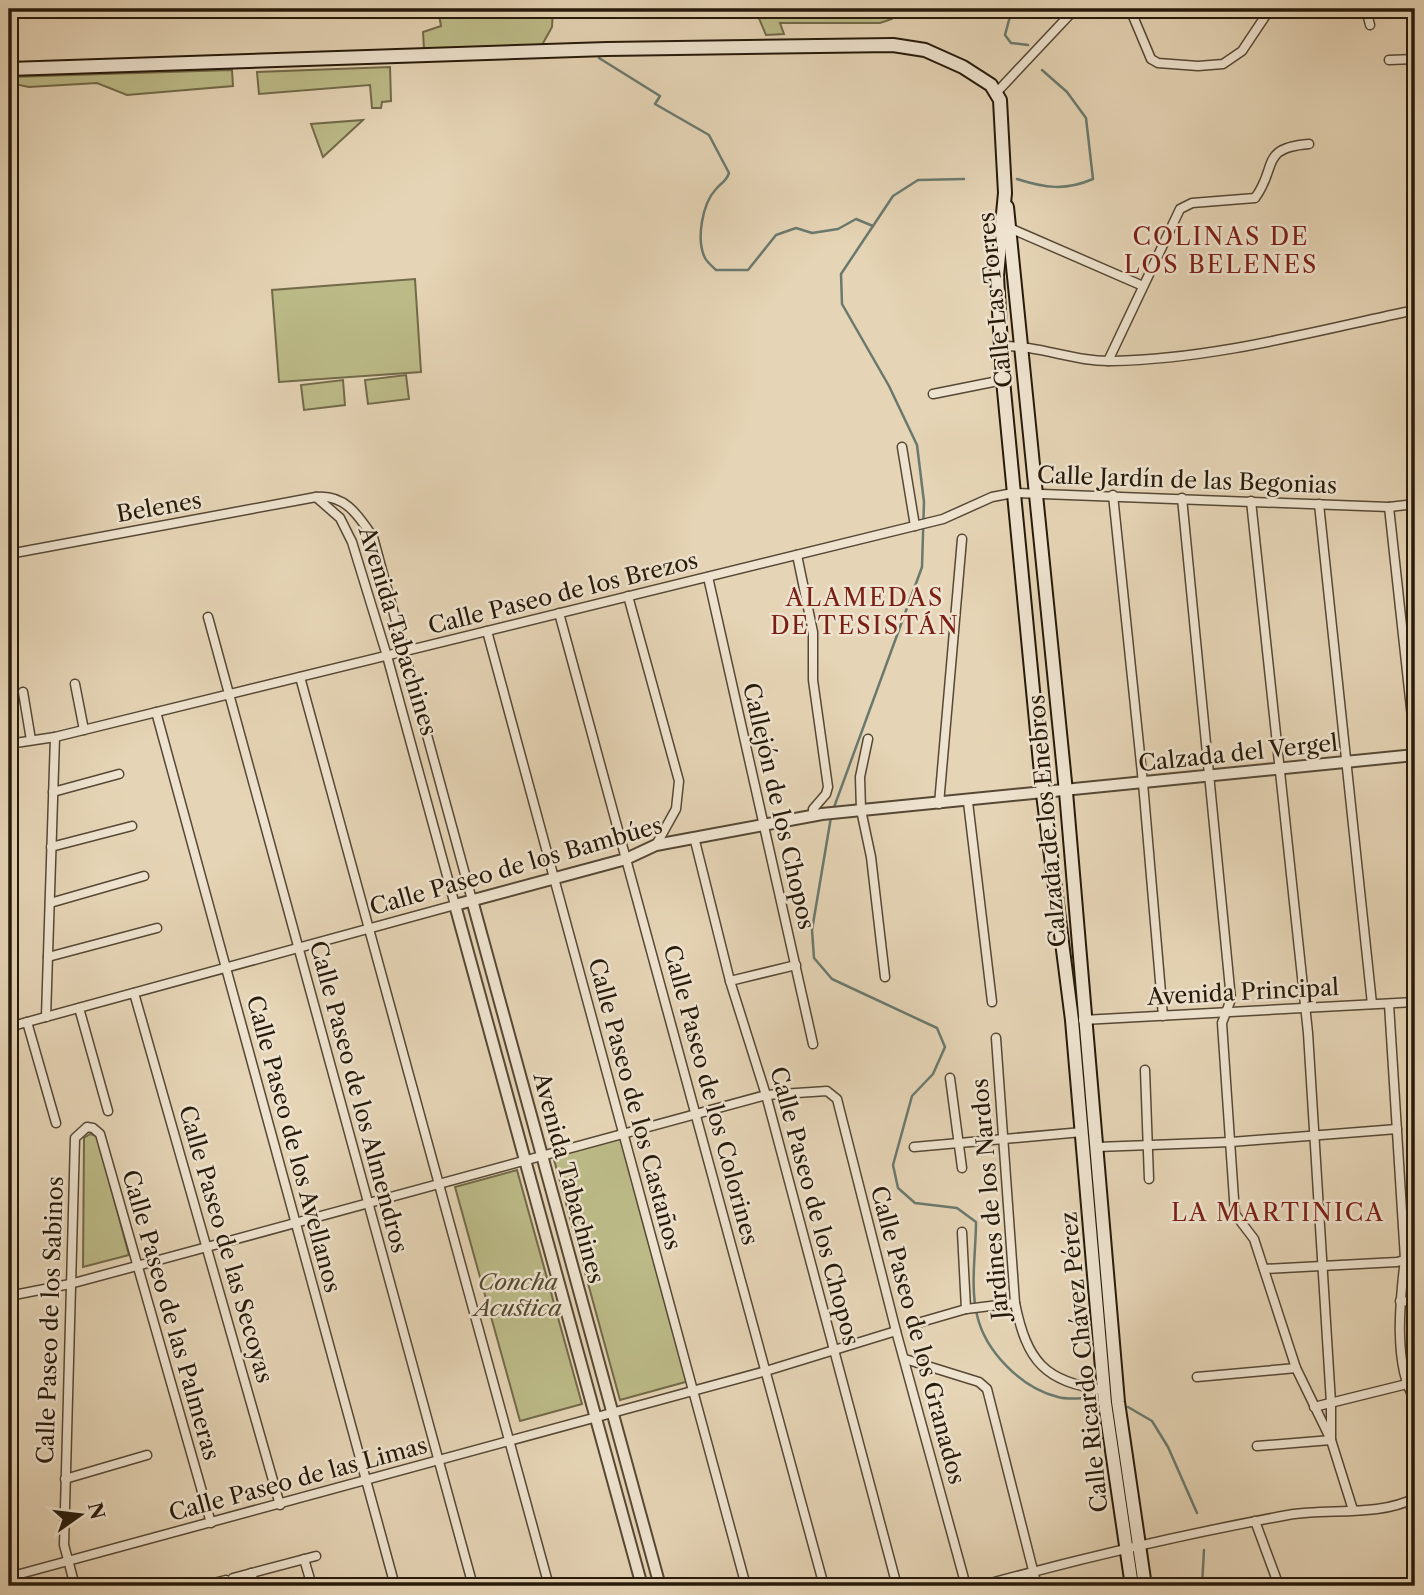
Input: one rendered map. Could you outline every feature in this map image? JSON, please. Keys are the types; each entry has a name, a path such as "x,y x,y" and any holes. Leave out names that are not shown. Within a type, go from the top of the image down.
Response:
{"main road":[{"path":"9,69 607,49 892,45 925,50 945,58 982,78 997,92"},
{"name":"Calle Las Torres","path":"997,92 1001,108 1007,226 1037,492"},
{"name":"Calle Las Torres","path":"1007,226 997,276 1013,493"},
{"name":"Calzada de los Enebros","path":"1037,492 1097,1147"},
{"name":"Calzada de los Enebros","path":"1013,493 1082,1132"},
{"name":"Calle Ricardo Chávez Pérez","path":"1082,1132 1109,1399 1133,1546 1145,1586"},
{"name":"Calle Ricardo Chávez Pérez","path":"1097,1147 1109,1399"},
{"name":"Calle Ricardo Chávez Pérez","path":"1132,1586 1133,1546"}],"street":[{"path":"997,92 1075,9"},
{"path":"1130,9 1152,59 1158,63 1198,66 1223,64 1242,51 1270,9"},
{"path":"1366,9 1370,25"},
{"path":"1389,60 1415,59"},
{"path":"1108,361 1180,209 1192,203 1255,198 1275,155 1288,146 1309,144"},
{"path":"1007,226 1143,286"},
{"path":"1001,346 1021,345 1108,361 1209,354 1415,310"},
{"path":"933,394 1003,380"},
{"path":"902,447 916,525"},
{"name":"Calle Jardín de las Begonias","path":"961,510 992,497 1037,492 1389,508 1415,504"},
{"path":"1113,495 1143,783 1163,1016"},
{"name":"Belenes","path":"9,554 316,497"},
{"name":"Avenida Tabachines","path":"316,497 339,498 358,514 373,537 660,1586"},
{"name":"Avenida Tabachines","path":"316,497 340,517 352,542 387,656 642,1586"},
{"path":"1182,498 1212,776 1231,999 1222,1023 1235,1214 1254,1239 1296,1368 1331,1440 1353,1510"},
{"path":"1251,501 1305,1008 1312,1135 1324,1266 1331,1440"},
{"path":"1320,504 1372,1004"},
{"path":"1389,508 1415,746"},
{"name":"Calle Paseo de los Brezos","path":"9,744 55,737 387,656 934,521 961,510"},
{"path":"939,804 962,539"},
{"path":"797,555 813,632 813,680 828,787 826,794 813,809 817,815"},
{"name":"Callejón de los Chopos","path":"708,577 813,1044"},
{"path":"628,596 679,780 676,809 656,845"},
{"name":"Calle Paseo de los Colorines","path":"559,613 824,1586"},
{"name":"Calle Paseo de los Almendros","path":"208,617 473,1586"},
{"name":"Calle Paseo de los Castaños","path":"487,631 746,1586"},
{"path":"300,677 549,1586"},
{"path":"75,684 84,730"},
{"path":"23,692 31,740"},
{"name":"Calle Paseo de los Avellanos","path":"156,712 395,1586"},
{"path":"46,1017 55,737"},
{"path":"869,739 860,778 861,810 871,857 885,977"},
{"name":"Calzada del Vergel","path":"1044,794 1415,755"},
{"path":"53,792 119,774"},
{"name":"Calle Paseo de los Bambúes","path":"9,1027 626,859 656,845 840,811 1044,794"},
{"path":"968,802 992,1002"},
{"path":"51,846 132,826"},
{"name":"Calle Paseo de los Chopos","path":"694,837 730,981 766,1094 897,1586"},
{"path":"50,903 144,876"},
{"path":"48,957 157,928"},
{"path":"730,981 796,965"},
{"name":"Calle Paseo de las Secoyas","path":"134,993 280,1505"},
{"name":"Avenida Principal","path":"1072,1020 1415,1002"},
{"path":"1389,1003 1405,1259 1399,1301 1405,1384 1415,1399"},
{"path":"79,1008 108,1111"},
{"path":"27,1022 56,1123"},
{"name":"Jardines de los Nardos","path":"996,1038 1015,1303 1022,1337 1038,1364 1065,1383 1109,1399"},
{"path":"1145,1070 1149,1180"},
{"path":"950,1078 962,1168"},
{"name":"Calle Paseo de los Granados","path":"766,1094 827,1091 834,1094 966,1586"},
{"path":"9,1296 136,1266 766,1094"},
{"name":"Calle Paseo de las Palmeras","path":"86,1127 93,1128 100,1134 211,1523"},
{"name":"Calle Paseo de los Sabinos","path":"75,1586 64,1545 65,1479 75,1138 86,1127"},
{"path":"1097,1147 1231,1142 1397,1129"},
{"path":"914,1147 1082,1132"},
{"path":"962,1232 968,1309"},
{"path":"1264,1269 1415,1257"},
{"path":"1399,1301 1415,1302"},
{"path":"921,1322 968,1309 1015,1303"},
{"name":"Calle Paseo de las Limas","path":"9,1577 766,1371 896,1331"},
{"path":"905,1359 979,1382 987,1389 1037,1586"},
{"path":"1197,1377 1296,1368"},
{"path":"1314,1407 1415,1382"},
{"path":"1257,1446 1331,1440"},
{"path":"65,1479 147,1455"},
{"path":"980,1586 1133,1546 1255,1521 1353,1510 1411,1500 1415,1513"},
{"path":"1255,1521 1279,1586"},
{"path":"202,1586 316,1556"},
{"path":"304,1559 312,1586"},
{"path":"251,1573 255,1586"}],"green space":[{"path":"438,9 553,9 552,27 542,45 424,49 423,32 441,26"},
{"path":"755,9 900,9 892,19 880,23 780,23 784,34 766,35"},
{"path":"390,67 391,101 382,102 381,108 372,108 370,85 259,94 257,72"},
{"path":"232,70 233,86 127,95 97,83 29,87 9,83 9,77"},
{"path":"363,120 323,157 311,124"},
{"path":"415,279 421,372 279,382 272,290"},
{"path":"406,375 409,399 368,404 365,380"},
{"path":"343,380 345,405 304,410 301,385"},
{"path":"90,1134 97,1136 129,1255 83,1267 84,1138"},
{"path":"622,1138 689,1381 620,1400 553,1156"},
{"name":"Concha Acustica","path":"517,1170 582,1404 520,1421 455,1187"}],"waterway":[{"path":"1012,9 1005,35 1011,43 1028,45"},
{"path":"599,58 660,96 655,104 709,135 729,173 711,196 702,222 702,250 706,260 716,270 748,270 776,235 796,228 812,233 838,229 856,219 873,226"},
{"path":"1017,179 1055,187 1093,179 1086,118 1067,92 1042,70"},
{"path":"833,810 922,567 924,502 917,445 889,386 842,304 841,274 893,196 918,180 964,179"},
{"path":"831,817 812,930 814,958 832,979 937,1028 945,1047 933,1074 912,1096 893,1165 898,1188 915,1203 957,1208 976,1222 974,1280 977,1315 988,1342 1007,1366 1018,1377 1044,1392 1058,1397 1091,1398"},
{"path":"1128,1407 1152,1421 1168,1447 1197,1513"},
{"path":"1202,1586 1204,1550"}],"district":[{"name":"COLINAS DE LOS BELENES","path":"1221,250"},
{"name":"ALAMEDAS DE TESISTÁN","path":"865,611"},
{"name":"LA MARTINICA","path":"1278,1212"}]}
